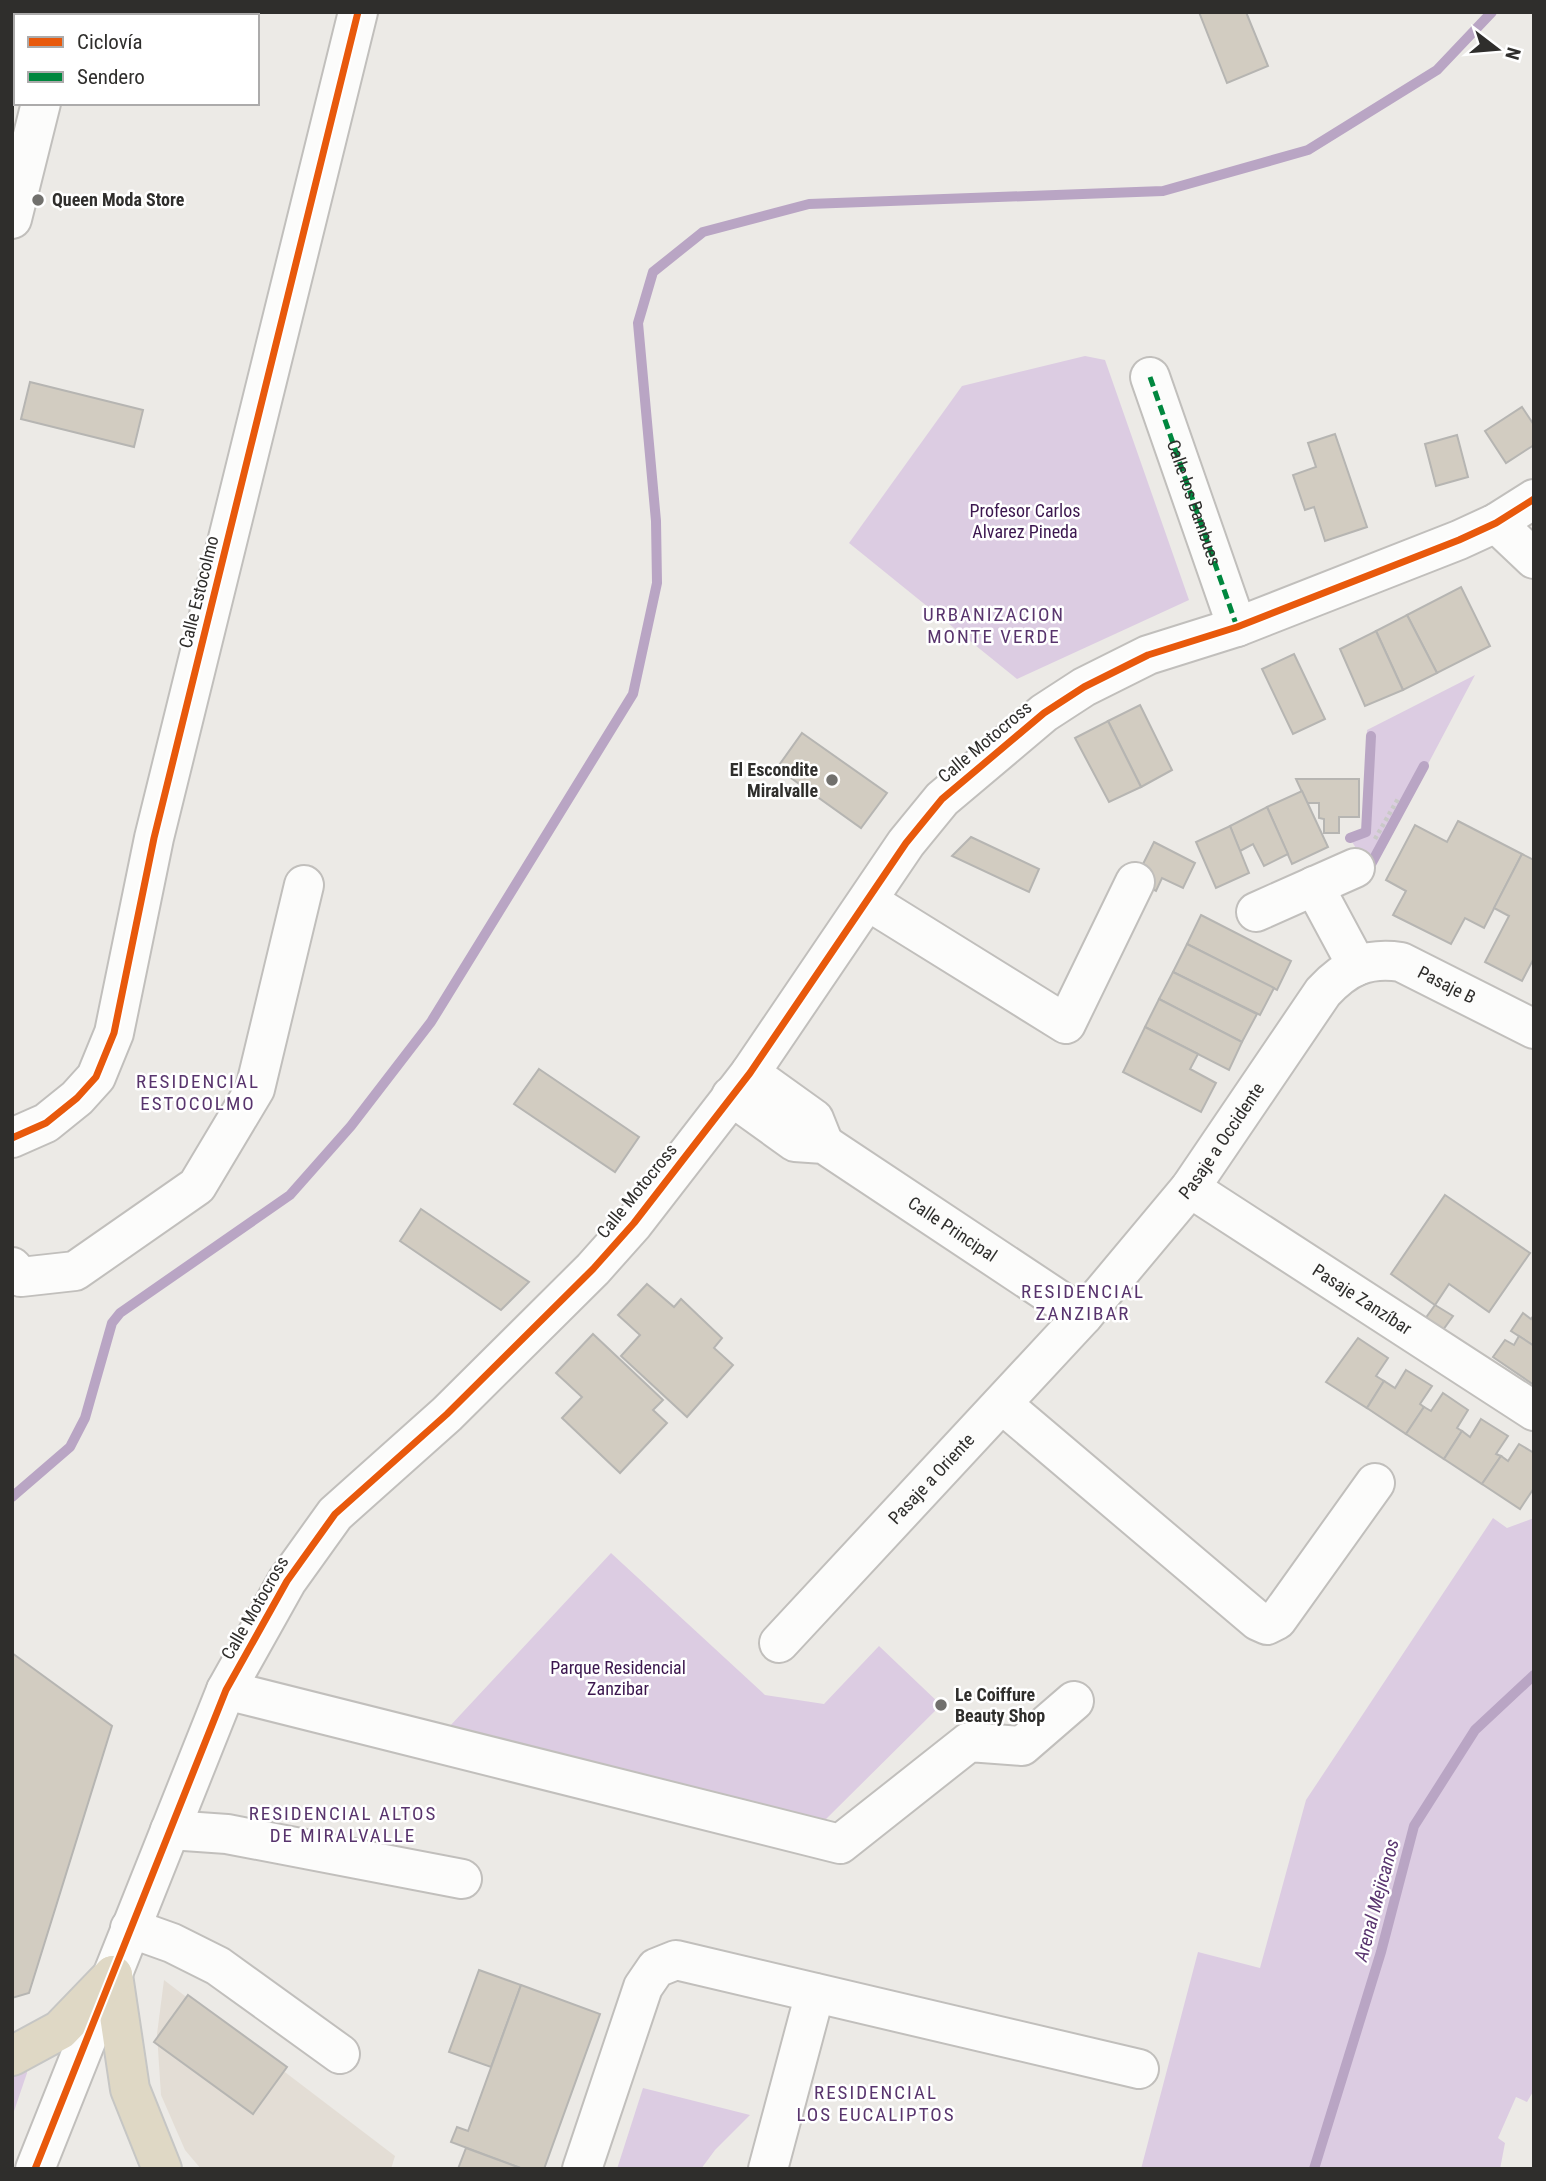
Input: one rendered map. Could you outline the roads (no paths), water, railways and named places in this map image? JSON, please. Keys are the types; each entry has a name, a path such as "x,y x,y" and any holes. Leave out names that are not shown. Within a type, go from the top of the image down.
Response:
{"highway":[{"path":"12,2056 37,2045 60,2030 113,1975"},
{"path":"113,1975 130,2089 162,2169"}],"street":[{"name":"Calle Estocolmo","path":"12,1138 46,1123 77,1098 96,1077 114,1033 154,838 358,12"},
{"path":"12,219 40,105"},
{"name":"Calle los Bambues","path":"1150,377 1237,627"},
{"name":"Calle Motocross","path":"36,2169 226,1690 287,1581 335,1514 447,1414 593,1269 634,1223 740,1085 906,843 942,799 1044,713 1084,687 1148,655 1237,627 1382,572 1496,523 1534,499"},
{"path":"1496,523 1534,559"},
{"path":"1256,912 1314,886 1361,857"},
{"path":"868,901 1066,1024 1135,882"},
{"path":"12,1267 21,1277 75,1271 197,1186 255,1089 304,885"},
{"path":"1314,886 1357,966"},
{"name":"Pasaje B","path":"1357,966 1378,958 1401,962 1534,1029"},
{"name":"Pasaje a Occidente","path":"1083,1316 1190,1188 1323,992 1338,975 1357,966"},
{"name":"Calle Principal","path":"740,1085 795,1142 824,1144 1083,1316"},
{"name":"Pasaje Zanzíbar","path":"1190,1188 1534,1411"},
{"name":"Pasaje a Oriente","path":"779,1643 1083,1316"},
{"path":"1002,1404 1258,1621 1267,1625 1277,1620 1375,1483"},
{"path":"226,1690 840,1844 969,1742 1022,1746 1074,1701"},
{"path":"170,1830 227,1834 462,1879"},
{"path":"130,1928 202,1956 340,2054"},
{"path":"582,2169 643,1987 656,1968 676,1960 1139,2069"},
{"path":"768,2169 815,1993"}],"waterway":[{"path":"12,1497 70,1447 85,1418 112,1323 120,1313 290,1195 351,1126 431,1022 633,694 657,583 656,521 638,323 653,272 703,232 809,204 1163,191 1308,150 1437,70 1492,12"},
{"path":"1350,838 1366,832 1371,736"},
{"path":"1367,867 1370,866 1424,766"},
{"name":"Arenal Mejicanos","path":"1314,2169 1381,1952 1414,1826 1475,1730 1534,1675"}],"place":[{"name":"Queen Moda Store","path":"38,200"},
{"name":"El Escondite Miralvalle","path":"832,780"},
{"name":"Le Coiffure Beauty Shop","path":"941,1705"}],"district":[{"name":"URBANIZACION MONTE VERDE","path":"994,625"},
{"name":"RESIDENCIAL ESTOCOLMO","path":"198,1092"},
{"name":"RESIDENCIAL ZANZIBAR","path":"1083,1302"},
{"name":"RESIDENCIAL ALTOS DE MIRALVALLE","path":"343,1824"},
{"name":"RESIDENCIAL LOS EUCALIPTOS","path":"876,2103"}],"park label":[{"name":"Profesor Carlos Alvarez Pineda","path":"1025,521"},
{"name":"Parque Residencial Zanzibar","path":"618,1678"}]}
